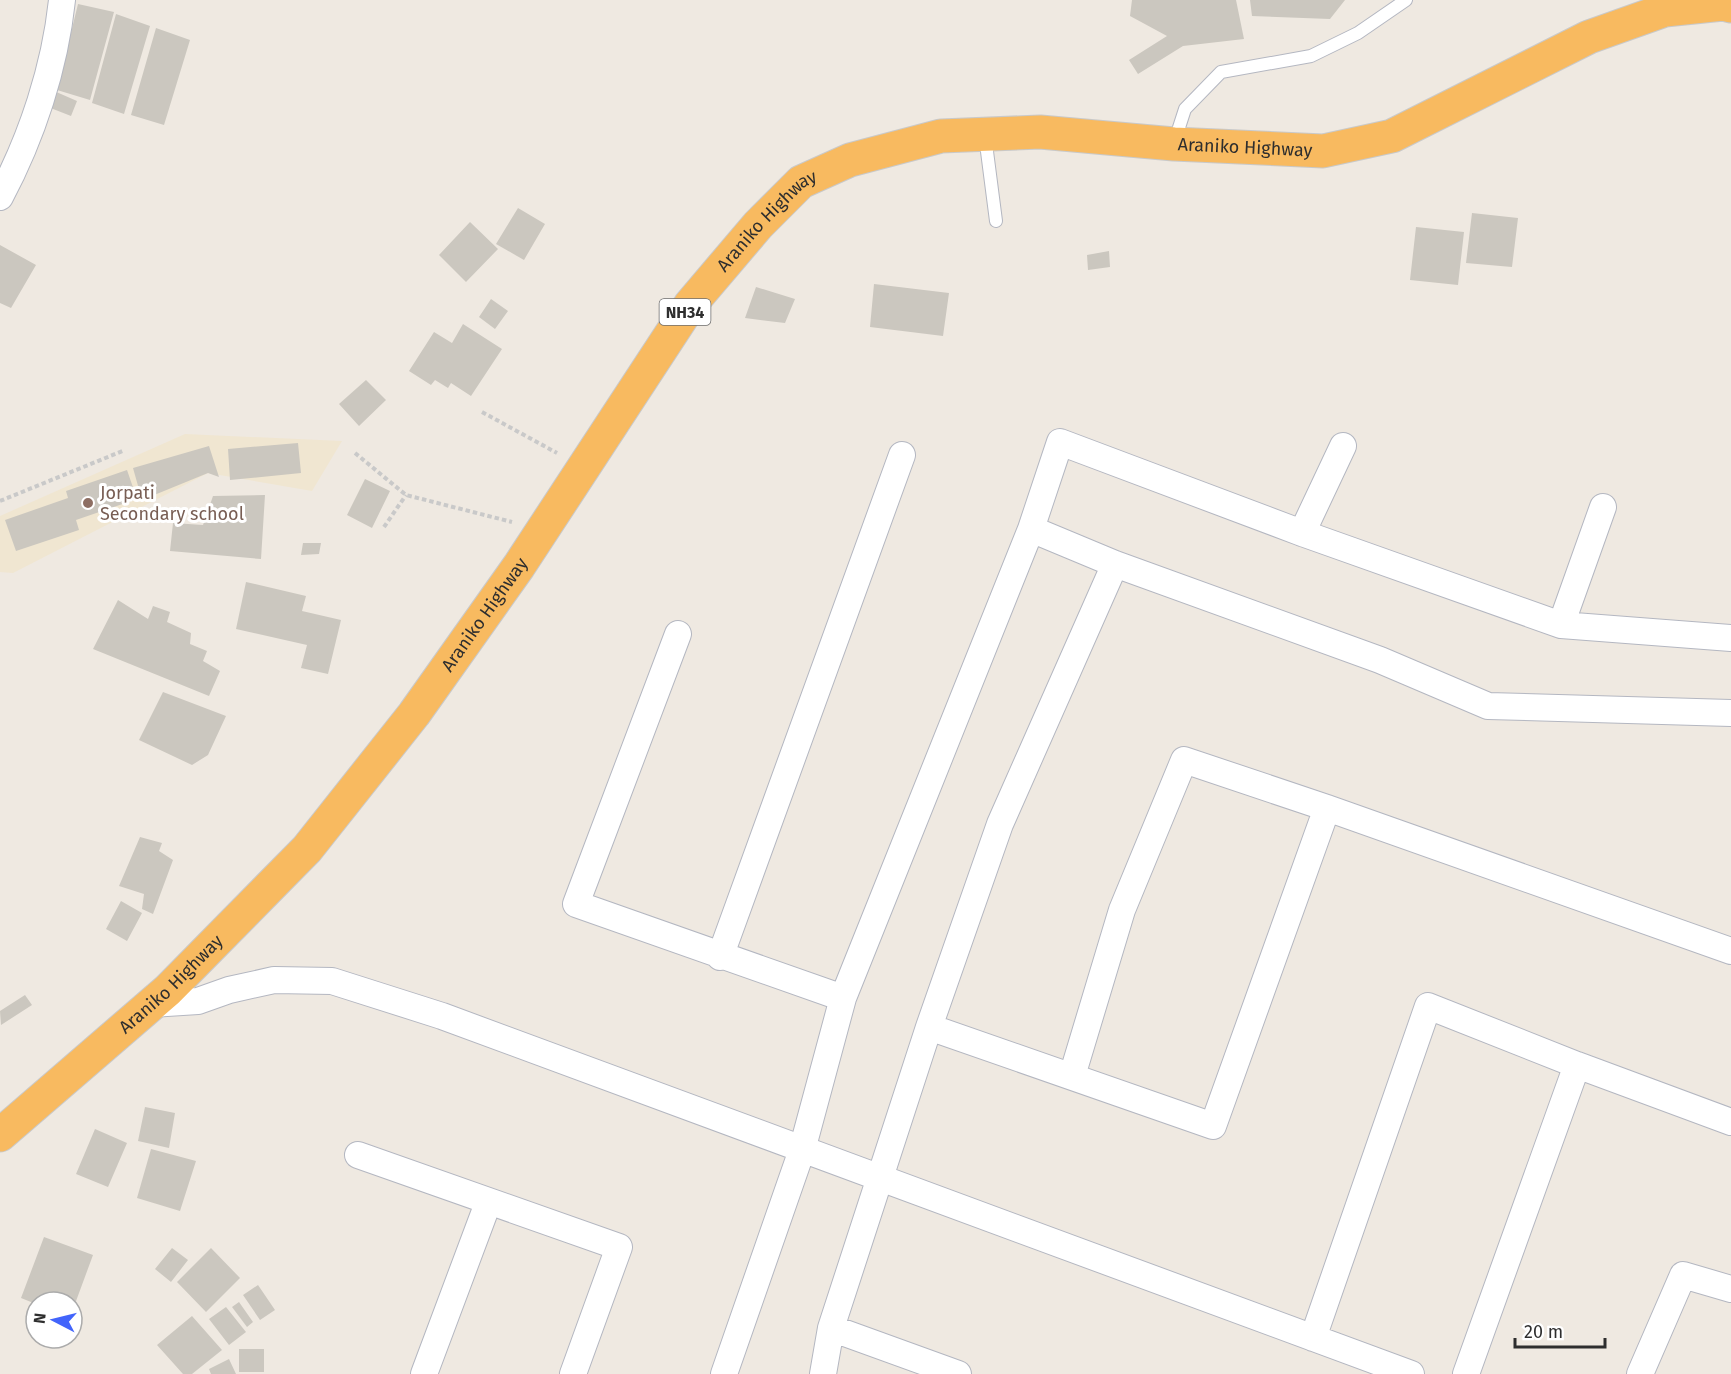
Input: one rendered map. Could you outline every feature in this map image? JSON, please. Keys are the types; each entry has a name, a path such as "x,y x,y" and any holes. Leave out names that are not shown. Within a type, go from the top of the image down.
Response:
{"highway":[{"name":"Araniko Highway","path":"0,1135 151,1004 307,849 414,714 581,472 690,305 758,225 801,182 850,160 941,136 1040,132 1174,144 1323,151 1392,136 1589,37 1665,10 1723,4 1731,6"}],"street":[{"path":"0,197 38,108 57,43 62,0"},
{"path":"724,1374 802,1150 843,998 1030,529 1060,442 1302,533 1561,624 1731,638"},
{"path":"1302,533 1343,446"},
{"path":"720,957 902,455"},
{"path":"1561,624 1603,507"},
{"path":"1030,529 1115,564 1380,660 1488,706 1731,712"},
{"path":"823,1374 831,1328 929,1027 1000,824 1115,564"},
{"path":"678,634 576,904 720,957 843,998"},
{"path":"1072,1077 1122,910 1184,760 1327,808 1731,951"},
{"path":"929,1027 1213,1126 1327,808"},
{"path":"151,1004 198,1001 229,990 274,980 332,981 442,1016 1410,1374"},
{"path":"1313,1338 1428,1006 1577,1065 1731,1122"},
{"path":"1466,1374 1577,1065"},
{"path":"358,1155 488,1203 619,1247 573,1374"},
{"path":"424,1374 488,1203"},
{"path":"1640,1374 1683,1275 1731,1289"},
{"path":"831,1328 958,1374"}],"lane":[{"path":"1174,144 1185,109 1221,72 1311,56 1358,33 1406,0"},
{"path":"984,134 996,221"}],"path":[{"path":"482,412 554,450 581,472"},
{"path":"0,501 125,450"},
{"path":"355,453 406,495 468,509 541,531"},
{"path":"384,527 406,495"}],"shaded area":[{"name":"Jorpati Secondary school","path":"185,434 342,441 312,491 208,473 13,573 0,572 0,516"}],"building":[{"path":"1132,0 1236,0 1244,39 1183,46 1138,74 1129,60 1167,36 1130,16"},
{"path":"1250,0 1345,0 1330,19 1252,16"},
{"path":"78,4 114,12 90,100 57,90"},
{"path":"116,14 150,26 124,114 92,103"},
{"path":"156,28 190,40 164,125 131,115"},
{"path":"54,91 77,101 71,116 48,107"},
{"path":"518,208 545,224 524,260 496,244"},
{"path":"1472,213 1518,218 1512,267 1466,263"},
{"path":"470,222 498,249 466,282 439,255"},
{"path":"1416,227 1464,232 1458,285 1410,280"},
{"path":"0,245 36,265 11,308 0,303"},
{"path":"1109,251 1110,267 1088,270 1087,255"},
{"path":"874,284 949,293 943,336 870,327"},
{"path":"756,287 795,299 785,323 745,318"},
{"path":"491,299 508,311 495,329 479,317"},
{"path":"463,324 502,349 471,396 451,383 448,388 435,380 431,385 409,371 434,332 452,343"},
{"path":"366,380 386,400 359,426 339,404"},
{"path":"298,443 301,473 230,480 228,449"},
{"path":"209,446 219,477 208,473 142,500 133,468"},
{"path":"127,470 137,499 76,520 79,530 16,551 5,520 68,498 66,491"},
{"path":"365,479 390,491 372,528 347,515"},
{"path":"265,495 261,559 170,551 173,523 203,525 213,496"},
{"path":"303,543 321,543 319,554 301,555"},
{"path":"246,582 306,596 302,611 341,620 328,674 301,668 307,645 236,629"},
{"path":"118,600 148,619 153,606 170,612 167,622 191,633 190,644 207,651 203,661 220,671 209,696 93,649"},
{"path":"163,692 226,716 208,755 192,765 139,740"},
{"path":"140,837 162,843 159,851 173,860 153,914 142,909 144,894 119,886"},
{"path":"121,901 142,913 127,941 106,929"},
{"path":"25,995 32,1005 1,1025 0,1011"},
{"path":"145,1107 175,1113 169,1148 138,1141"},
{"path":"95,1129 127,1143 108,1187 76,1174"},
{"path":"151,1149 196,1161 180,1211 137,1198"},
{"path":"44,1237 93,1255 80,1290 24,1290"},
{"path":"172,1248 188,1260 171,1282 155,1269"},
{"path":"211,1248 240,1278 206,1312 177,1282"},
{"path":"258,1285 275,1310 260,1320 243,1295"},
{"path":"239,1302 253,1322 247,1327 232,1307"},
{"path":"226,1307 246,1332 229,1345 209,1319"},
{"path":"192,1316 222,1350 192,1374 183,1374 157,1345"},
{"path":"239,1349 264,1349 264,1372 239,1372"},
{"path":"229,1359 236,1374 211,1374 209,1369"}],"place":[{"name":"Jorpati Secondary school","path":"88,503"}]}
